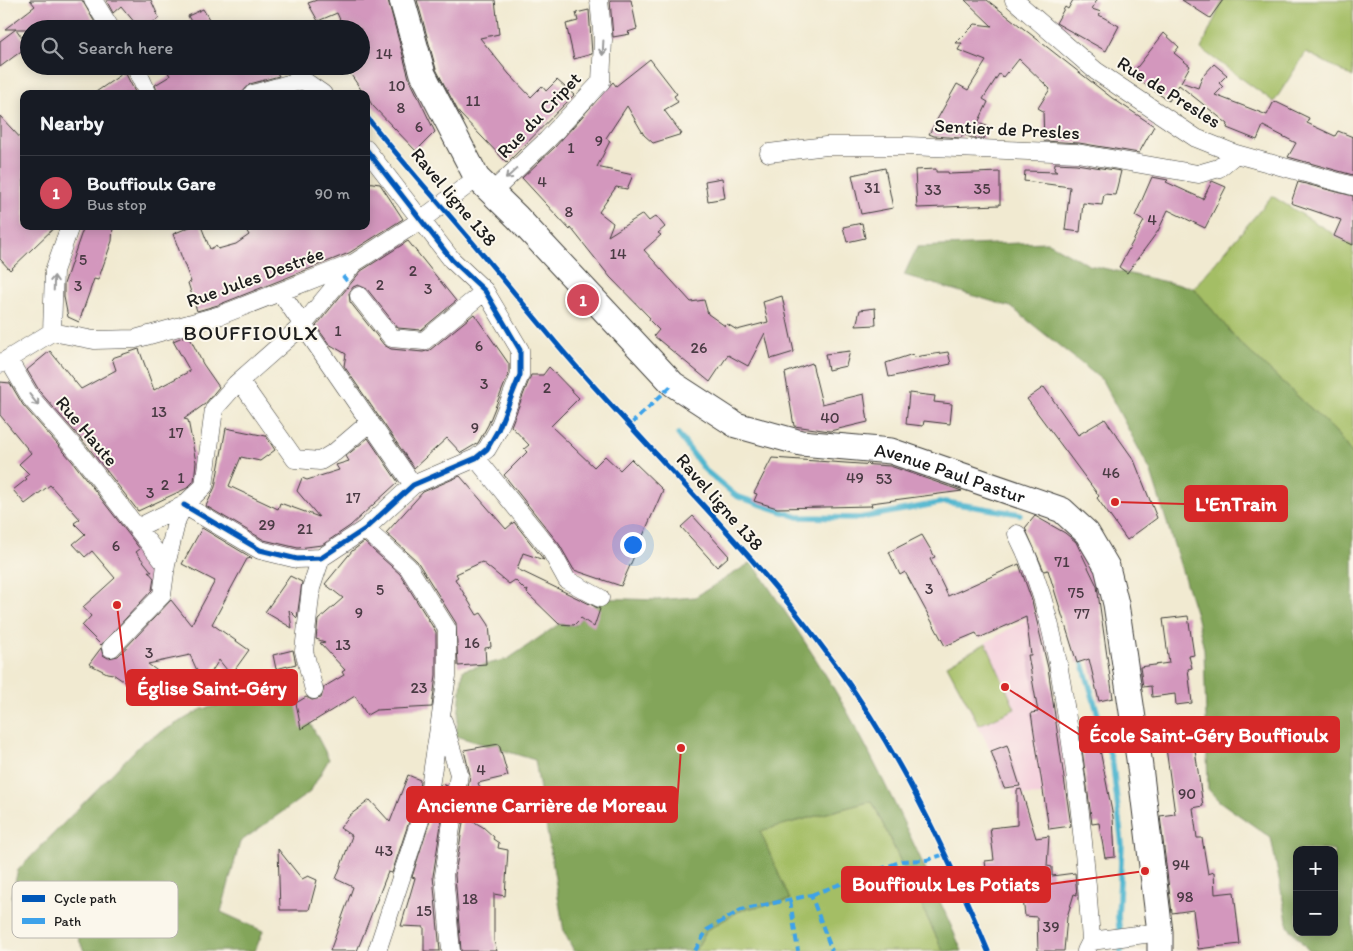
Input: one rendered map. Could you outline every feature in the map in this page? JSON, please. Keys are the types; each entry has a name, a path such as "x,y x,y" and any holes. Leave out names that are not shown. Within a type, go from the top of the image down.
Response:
{"main road":[{"name":"Avenue Paul Pastur","path":"402,0 423,74 484,186 673,384 736,425 801,444 891,451 1062,510 1087,533 1106,567 1116,604 1139,759 1160,942"}],"street":[{"path":"93,0 105,20"},
{"name":"Rue du Cripet","path":"484,186 547,140 601,82 603,40 599,0"},
{"name":"Rue de Presles","path":"1014,0 1035,7 1096,71 1196,138 1236,154 1353,186"},
{"path":"138,75 146,90"},
{"path":"267,90 303,80 317,90"},
{"name":"Sentier de Presles","path":"769,153 826,146 908,146 1077,153 1198,174 1219,168 1236,154"},
{"path":"184,505 260,550 296,559 321,558 365,529 413,485 476,458 487,449 498,430 520,375 520,350 484,291 452,260 370,154"},
{"name":"Rue Jules Destrée","path":"52,332 94,340 135,339 222,315 354,263 421,220 484,186"},
{"path":"4,361 52,332 54,271 69,230"},
{"path":"137,528 184,505 204,486 214,409 240,381 303,325 354,263"},
{"path":"359,296 392,338 424,341 484,291"},
{"path":"281,293 413,485"},
{"name":"Rue Haute","path":"4,361 31,398 80,454 166,565"},
{"path":"240,381 295,459 320,461 336,452 370,422"},
{"path":"476,458 551,551 567,580 600,598"},
{"path":"111,648 162,595 166,565 177,519 184,505"},
{"path":"365,529 408,567 447,629 447,676 429,793 377,951"},
{"path":"1017,534 1036,576 1056,646 1085,845 1094,944 1127,937 1160,942"},
{"path":"314,690 304,651 311,588 321,558"},
{"path":"441,716 459,774 444,875 451,951"}],"shaded area":[{"path":"1042,610 1049,651 1047,653 1055,709 1058,709 1068,779 1065,780 1068,796 1013,795 1012,787 1004,788 991,751 947,665"}],"green space":[{"path":"1223,0 1353,0 1353,77 1306,52 1274,102 1201,49"},
{"path":"1272,196 1353,246 1353,455 1334,430 1239,342 1194,288"},
{"path":"1047,242 1089,265 1194,288 1239,342 1334,430 1353,455 1353,951 1309,951 1296,936 1338,936 1338,846 1293,846 1293,932 1288,926 1271,838 1219,801 1208,789 1204,649 1196,615 1151,472 1102,380 1011,307 904,275 917,247"},
{"path":"752,562 817,661 853,722 910,835 962,951 943,951 872,801 760,831 790,900 741,910 707,930 695,951 574,951 564,932 535,760 456,736 463,670 508,659 559,624 575,625 600,598 657,600 695,597"},
{"path":"986,643 1015,709 979,725 947,665"},
{"path":"254,697 282,697 304,711 329,759 310,792 240,842 221,912 263,931 255,951 84,951 78,938 178,938 178,881 15,881 18,870 142,743 202,709"},
{"path":"872,801 943,951 695,951 707,930 741,910 790,900 759,831"}],"building":[{"path":"30,0 82,0 94,20 20,20 20,29 5,29 35,6"},
{"path":"106,0 151,0 159,18 156,20 133,20 121,6 113,13"},
{"path":"317,0 388,0 409,78 435,132 416,151 372,105 370,90 361,90 351,75 370,75 370,20 340,20 337,13 317,20 308,3"},
{"path":"417,0 495,0 499,34 480,38 509,74 531,97 542,86 546,91 557,80 574,95 507,163 459,113 436,69"},
{"path":"610,0 631,0 637,29 628,32 630,34 613,37"},
{"path":"965,0 987,0 1112,98 1154,126 1139,153 1079,143 1044,141 1043,111 1038,108 1050,89 1019,59 1003,77 999,74 983,99 988,102 978,123 989,127 984,139 972,138 963,134 961,138 929,134 957,84 968,90 986,61 958,50 962,43 956,43 975,24 992,26"},
{"path":"1073,0 1097,0 1092,9 1101,12 1099,15 1119,26 1106,51 1056,23 1065,7 1068,9"},
{"path":"1182,0 1223,0 1210,18"},
{"path":"203,9 210,20 190,20 188,16"},
{"path":"589,10 592,54 574,59 566,24 578,21 576,13"},
{"path":"16,29 20,35 20,52 0,67 0,41"},
{"path":"1164,33 1179,47 1174,53 1190,66 1181,82 1198,88 1202,77 1214,64 1227,75 1219,83 1223,87 1215,95 1267,115 1273,103 1276,102 1309,118 1307,123 1335,136 1338,131 1353,137 1353,175 1288,157 1296,143 1263,126 1257,140 1227,128 1228,124 1179,85 1169,101 1131,75"},
{"path":"650,59 677,94 674,96 678,102 664,110 682,134 653,143 644,135 627,106 606,138 610,141 597,167 633,175 627,189 616,187 599,212 613,223 608,236 643,214 649,221 656,216 665,227 658,233 661,235 644,250 691,302 704,300 708,314 725,326 727,324 737,330 768,322 763,302 782,296 794,352 771,359 765,333 748,366 728,355 710,382 654,336 659,330 649,320 650,318 610,277 571,228 570,230 522,178 555,147 613,82 616,86"},
{"path":"121,75 126,75 134,90 99,90"},
{"path":"170,76 279,76 250,84 245,90 157,90 155,85"},
{"path":"0,116 20,138 20,230 52,230 10,270 0,259"},
{"path":"1055,163 1076,164 1121,171 1115,195 1104,194 1102,205 1083,203 1080,232 1065,230 1070,187 1024,181 1025,171 1057,172 1054,170"},
{"path":"885,168 893,208 861,214 852,175"},
{"path":"936,169 936,172 948,172 949,174 1000,172 1000,205 917,208 915,170"},
{"path":"1152,177 1168,180 1166,182 1203,199 1212,181 1226,187 1205,228 1168,210 1158,231 1127,273 1119,267 1144,221 1135,216"},
{"path":"722,178 725,198 708,201 705,181"},
{"path":"1298,182 1353,196 1353,245 1334,236 1341,220 1291,203"},
{"path":"370,183 380,184 403,219 349,253 218,305 197,311 188,283 191,282 173,234 182,230 203,230 210,249 216,246 218,249 236,244 249,235 246,230 370,230"},
{"path":"862,223 865,238 847,242 843,227"},
{"path":"83,230 113,230 112,241 98,280 94,279 79,322 68,317 64,297 64,284"},
{"path":"408,241 456,301 421,330 398,328 367,289 358,285 353,287 349,293 350,302 384,345 391,349 423,352 430,350 474,314 509,364 509,373 488,425 478,443 461,453 447,438 414,468 344,366 346,354 329,344 316,326 361,271"},
{"path":"875,308 876,325 856,326 860,310"},
{"path":"185,336 190,338 203,364 219,387 205,404 184,419 188,420 196,462 194,481 187,488 138,511 88,447 40,392 27,370 50,351 81,389 116,370 112,358 139,349 154,390 190,371 173,341"},
{"path":"850,351 846,366 828,370 825,354"},
{"path":"948,352 951,364 889,377 886,363 913,354 914,357"},
{"path":"812,363 822,404 864,394 868,422 830,431 794,426 785,373"},
{"path":"549,367 579,398 551,426 594,467 605,456 620,470 631,459 663,490 621,586 574,570 559,544 504,475 527,452 524,449 529,445 511,426 531,375 543,375"},
{"path":"0,382 10,383 23,405 72,461 140,549 136,552 152,572 148,571 154,578 152,590 101,645 82,626 91,616 83,607 115,578 92,551 85,557 73,544 85,534 74,523 80,519 50,485 25,504 13,490 27,479 25,477 29,474 19,464 31,453 0,415"},
{"path":"1044,387 1078,435 1105,419 1134,460 1157,518 1127,540 1097,498 1099,496 1027,399"},
{"path":"909,393 935,396 934,402 952,404 950,424 924,421 923,426 906,424"},
{"path":"226,428 266,436 275,450 260,461 241,457 229,486 278,509 280,503 319,517 297,491 302,478 307,480 339,470 336,465 349,461 346,456 368,438 398,482 350,526 322,545 298,548 264,540 206,506 215,487"},
{"path":"772,458 890,466 962,491 871,503 872,506 777,508 754,501 757,494 754,493"},
{"path":"460,476 506,529 514,522 544,560 523,553 517,569 600,609 594,627 581,618 574,625 559,624 527,593 528,590 526,591 515,580 509,584 482,562 456,574 458,577 455,579 477,615 481,613 489,625 491,647 485,648 486,664 458,666 456,623 417,561 386,533 423,492"},
{"path":"693,516 729,556 717,567 681,527"},
{"path":"1035,516 1065,533 1076,542 1097,586 1113,698 1099,701 1089,659 1077,663 1048,570 1044,571 1025,528"},
{"path":"202,528 252,558 247,559 212,624 249,650 231,675 219,660 212,671 200,677 190,655 148,664 172,682 155,703 113,674 89,664 101,648 103,655 108,658 118,656 171,600 191,625 215,581 182,564"},
{"path":"922,535 935,557 930,559 948,596 1019,564 1032,601 1048,668 1071,826 1049,829 1031,713 1038,712 1028,655 1031,655 1026,617 979,638 976,633 945,646 905,572 900,575 889,552"},
{"path":"364,542 400,574 436,632 436,675 432,707 376,710 367,715 355,696 301,729 296,703 306,697 312,700 321,698 324,687 344,675 342,672 345,670 320,643 325,642 316,639 318,620 343,598 325,584 352,551"},
{"path":"290,576 302,582 297,618 289,610 292,628 265,612"},
{"path":"1188,616 1194,655 1189,656 1192,668 1188,669 1192,703 1176,705 1175,694 1152,697 1151,686 1143,687 1140,667 1169,663 1163,619"},
{"path":"293,650 296,664 276,669 273,655"},
{"path":"1191,722 1203,806 1193,808 1197,838 1202,838 1208,874 1214,872 1215,894 1234,892 1240,944 1198,949 1193,910 1172,913 1160,816 1175,814 1163,726"},
{"path":"1095,724 1113,817 1115,857 1105,858 1099,823 1092,824 1079,727"},
{"path":"499,744 508,776 478,783 483,795 466,801 470,775 464,750"},
{"path":"1007,745 1020,786 1004,788 991,751"},
{"path":"408,775 420,780 419,791 392,873 388,872 357,951 330,951 353,887 336,879 352,836 340,828 350,815 370,800 390,822"},
{"path":"441,784 447,786 433,876 440,951 424,951 424,927 401,926 415,878 412,877"},
{"path":"1021,789 1036,838 1049,836 1047,866 1052,867 1052,876 1075,873 1077,895 1074,894 1067,917 1064,951 1038,951 1037,917 1025,916 1020,872 987,876 985,861 994,860 990,828 1017,825 1017,790"},
{"path":"464,816 483,827 494,837 493,839 499,843 498,848 508,850 505,896 494,894 494,941 497,951 461,951 455,875"},
{"path":"278,849 302,879 308,876 317,880 309,910 280,910"}],"waterway":[{"path":"678,434 705,470 736,496 798,517 860,518 945,502 1020,514"},
{"path":"1083,664 1113,765 1122,845 1118,916 1121,951"}],"marked path":[{"path":"343,276 347,281"},
{"path":"630,425 673,384"},
{"path":"811,895 902,861 927,860 945,854"},
{"path":"695,951 707,930 741,910 811,895 832,951"},
{"path":"790,900 798,951"}],"cycle path":[{"name":"Ravel ligne 138","path":"370,121 547,333 778,590 835,664 880,732 920,803 988,951"},
{"path":"184,505 260,550 297,559 321,558 365,529 413,485 476,458 487,449 498,430 520,375 520,350 485,291 452,260 370,154"}],"place":[{"name":"Bouffioulx Gare","path":"583,300"},
{"name":"L'EnTrain","path":"1115,502"},
{"name":"Église Saint-Géry","path":"117,605"},
{"name":"École Saint-Géry Bouffioulx","path":"1005,687"},
{"name":"Ancienne Carrière de Moreau","path":"681,748"},
{"name":"Bouffioulx Les Potiats","path":"1145,871"}],"district":[{"name":"BOUFFIOULX","path":"251,332"}]}
